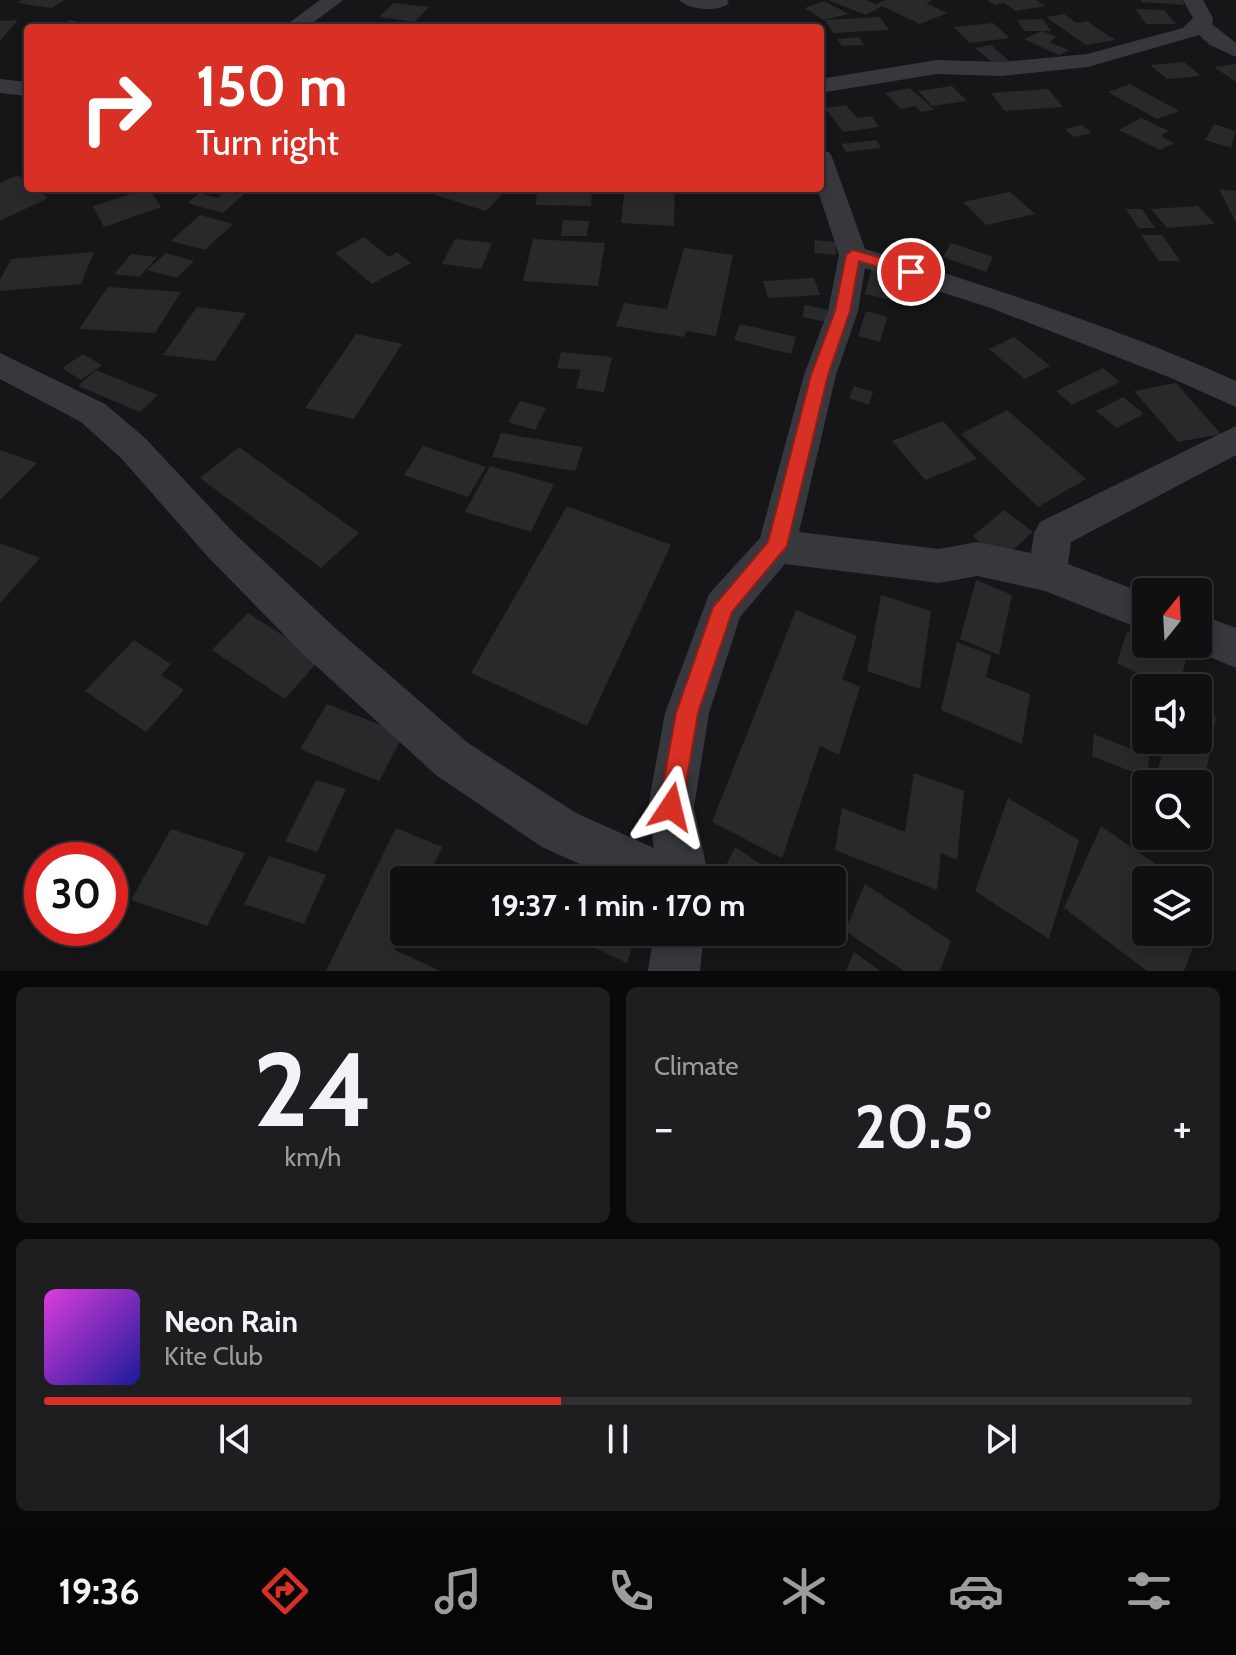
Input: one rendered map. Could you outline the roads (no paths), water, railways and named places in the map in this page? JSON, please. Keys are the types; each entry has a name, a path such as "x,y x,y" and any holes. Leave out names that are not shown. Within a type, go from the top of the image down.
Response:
{"street":[{"path":"298,24 333,0"},
{"path":"689,0 718,1 721,24"},
{"path":"824,85 937,67 1002,69 1088,60 1190,32 1201,25 1203,18 1193,0"},
{"path":"1201,25 1217,41 1236,51"},
{"path":"0,86 24,89"},
{"path":"682,866 671,807 687,713 723,607 777,546 820,375 843,311 853,255 824,169"},
{"path":"853,255 999,300 1182,370 1236,395"},
{"path":"0,365 93,413 133,448 222,546 319,641 452,759 559,830 640,866"},
{"path":"1048,574 1053,533 1236,439"},
{"path":"777,546 939,566 977,559 1048,574 1132,607"},
{"path":"1212,639 1236,648"},
{"path":"674,971 677,946"}]}
